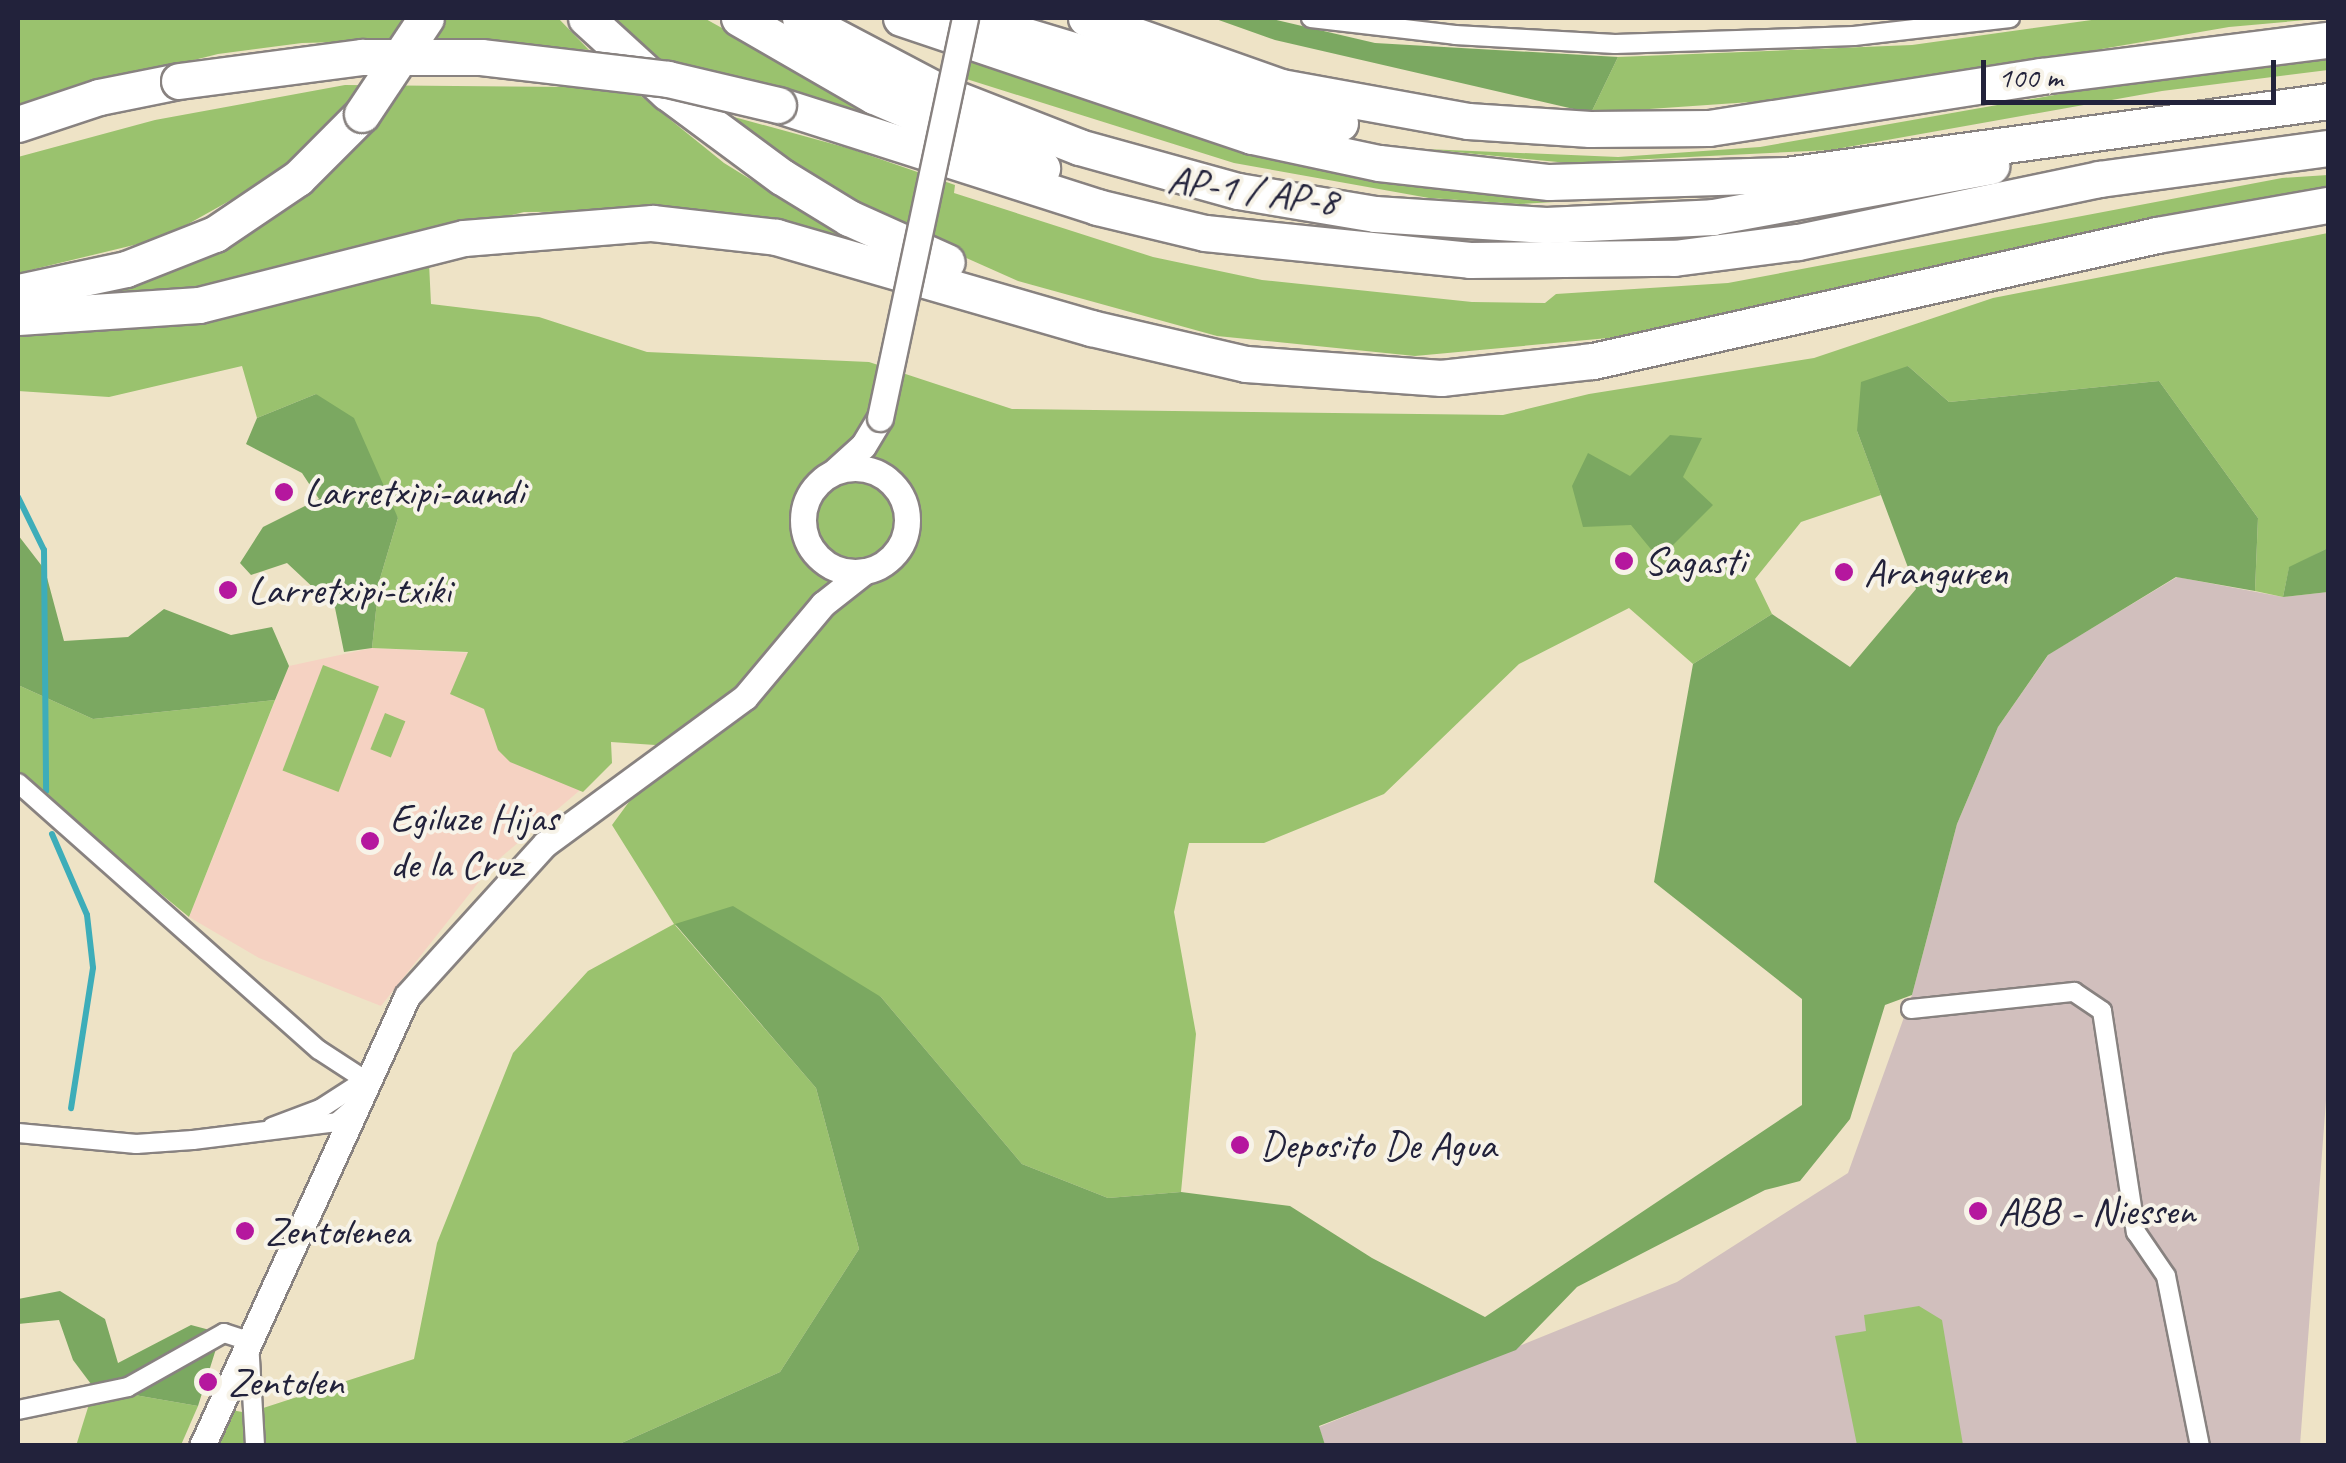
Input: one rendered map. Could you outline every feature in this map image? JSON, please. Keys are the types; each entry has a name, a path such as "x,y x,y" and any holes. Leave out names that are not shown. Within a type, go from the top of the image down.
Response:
{"highway":[{"path":"18,292 156,259 245,214 298,178 350,126 393,74 426,18"},
{"path":"586,18 667,92 782,177 849,218 1091,328"},
{"path":"739,18 874,96 994,150 1170,209 1314,241"},
{"path":"800,18 890,68 1007,120 1152,170 1300,204 1459,222 1632,223 1791,206 1944,176 2182,118"},
{"path":"966,18 1278,112 1466,141 1588,148 1712,143 1860,121 2142,62"},
{"path":"1086,18 1281,87 1468,121 1590,129 1710,128 2142,62 2328,40"},
{"name":"AP-1 / AP-8","path":"912,22 1252,136 1379,163 1515,180 1633,184 1786,175 2328,101"},
{"name":"AP-1 / AP-8","path":"18,124 100,96 179,81 343,58 481,56 653,77 778,105 1097,207 1205,232 1470,260 1674,258 1798,242 2099,179 2328,148"},
{"path":"18,317 200,305 464,238 652,223 776,237 1091,328 1246,364 1441,378 1593,362 2156,235 2328,204"}],"street":[{"path":"811,618 812,549 803,511 830,474 863,446 880,418 966,18"},
{"path":"1311,18 1515,39 1694,44 1854,36 2010,18"},
{"path":"202,1446 365,1080 407,996 526,864 574,819 745,697 811,618 866,572 894,556 907,526 906,510 890,482 880,418"},
{"path":"830,474 862,468 890,482"},
{"path":"812,549 839,570 866,572"},
{"path":"18,783 320,1050 365,1080"},
{"path":"1911,1009 2074,992 2102,1011 2136,1232 2166,1276 2200,1446"},
{"path":"272,1127 320,1109 365,1080"},
{"path":"18,1133 136,1144 336,1122 353,1108"},
{"path":"18,1410 128,1386 224,1332 249,1341"},
{"path":"249,1341 255,1446"}],"shaded area":[{"path":"2177,577 2283,597 2328,592 2328,1074 2300,1445 1325,1446 1319,1427 1677,1282 1848,1173 1912,995 1957,824 1998,727 2049,654"},
{"name":"Egiluze Hijas de la Cruz","path":"372,648 512,655 612,763 493,864 381,1006 259,958 189,917 289,666"}],"green space":[{"path":"18,18 558,18 589,50 453,39 302,43 218,54 18,104"},
{"path":"599,18 704,18 904,130 646,63"},
{"path":"1213,18 1268,18 1375,43 1618,57 1591,113 1275,40"},
{"path":"2106,18 2328,18 2229,27 1824,97 1591,113 1618,57 1912,45"},
{"path":"963,55 1215,139 1694,194 1520,204 1429,198 1234,163 957,76"},
{"path":"2328,57 2328,70 2162,91 1831,150 1568,163 1425,149 1618,157 1760,147 2156,77"},
{"path":"345,85 571,87 641,96 724,163 852,242 694,211 524,212 212,288 57,304 253,222 231,200 163,238 18,273 18,157 155,120"},
{"path":"705,109 851,149 955,185 954,193 1153,257 1262,280 1472,302 1545,303 1556,294 1728,283 2282,178 2328,175 2328,186 2067,236 1641,335 1415,356 1217,336 1018,281 863,212"},
{"path":"2328,233 2328,548 2289,568 2283,597 2255,591 2258,518 2159,381 1949,402 1908,366 1857,431 1881,495 1801,522 1755,579 1772,614 1693,664 1629,608 1519,664 1384,794 1264,843 1189,843 1174,912 1196,1034 1181,1192 1108,1198 1022,1164 881,997 675,925 816,1088 859,1249 780,1372 617,1445 216,1445 231,1410 248,1413 414,1359 437,1243 513,1053 588,971 674,924 612,825 670,746 611,742 612,763 583,792 510,762 498,750 484,709 450,694 468,652 372,648 379,582 398,518 316,394 257,418 242,366 109,397 18,391 18,332 429,263 431,304 539,317 647,352 869,362 1012,409 1503,415 1589,394 1814,358 1993,298"},
{"path":"1908,366 1949,402 2159,381 2258,518 2255,591 2176,577 2048,655 1998,727 1957,824 1912,995 1885,1005 1850,1119 1800,1181 1765,1190 1577,1287 1516,1350 1319,1426 1325,1445 617,1445 780,1372 859,1249 816,1088 675,924 733,906 881,997 1022,1164 1108,1198 1181,1192 1290,1206 1372,1258 1485,1317 1802,1105 1802,999 1654,882 1693,664 1772,614 1850,667 1916,589 1857,431 1861,382"},
{"path":"316,394 354,418 398,518 379,582 372,648 344,652 335,608 287,563 251,575 240,563 263,527 319,499 302,473 246,444 257,418"},
{"path":"1670,435 1702,438 1683,477 1713,505 1659,559 1631,525 1583,527 1572,486 1588,453 1630,476"},
{"path":"18,535 45,570 64,641 128,637 164,609 231,635 272,627 289,666 275,700 93,719 18,685"},
{"path":"2328,548 2328,592 2283,597 2289,567"},
{"path":"323,665 379,687 339,792 283,770"},
{"path":"18,685 93,719 275,700 189,917 18,776"},
{"path":"385,713 405,721 391,757 370,749"},
{"path":"60,1291 105,1319 118,1363 191,1325 221,1333 198,1406 94,1388 73,1360 59,1320 18,1324 18,1299"},
{"path":"1919,1306 1942,1320 1963,1445 1857,1445 1835,1336 1866,1331 1864,1315"},
{"path":"94,1388 198,1406 181,1445 76,1446"}],"waterway":[{"path":"18,497 44,550 46,791"},
{"path":"52,834 87,915 93,968 71,1108"}],"place":[{"name":"Larretxipi-aundi","path":"284,492"},
{"name":"Sagasti","path":"1624,561"},
{"name":"Aranguren","path":"1844,572"},
{"name":"Larretxipi-txiki","path":"228,590"},
{"name":"Egiluze Hijas de la Cruz","path":"370,841"},
{"name":"Deposito De Agua","path":"1240,1145"},
{"name":"ABB - Niessen","path":"1978,1211"},
{"name":"Zentolenea","path":"245,1231"},
{"name":"Zentolen","path":"208,1382"}]}
